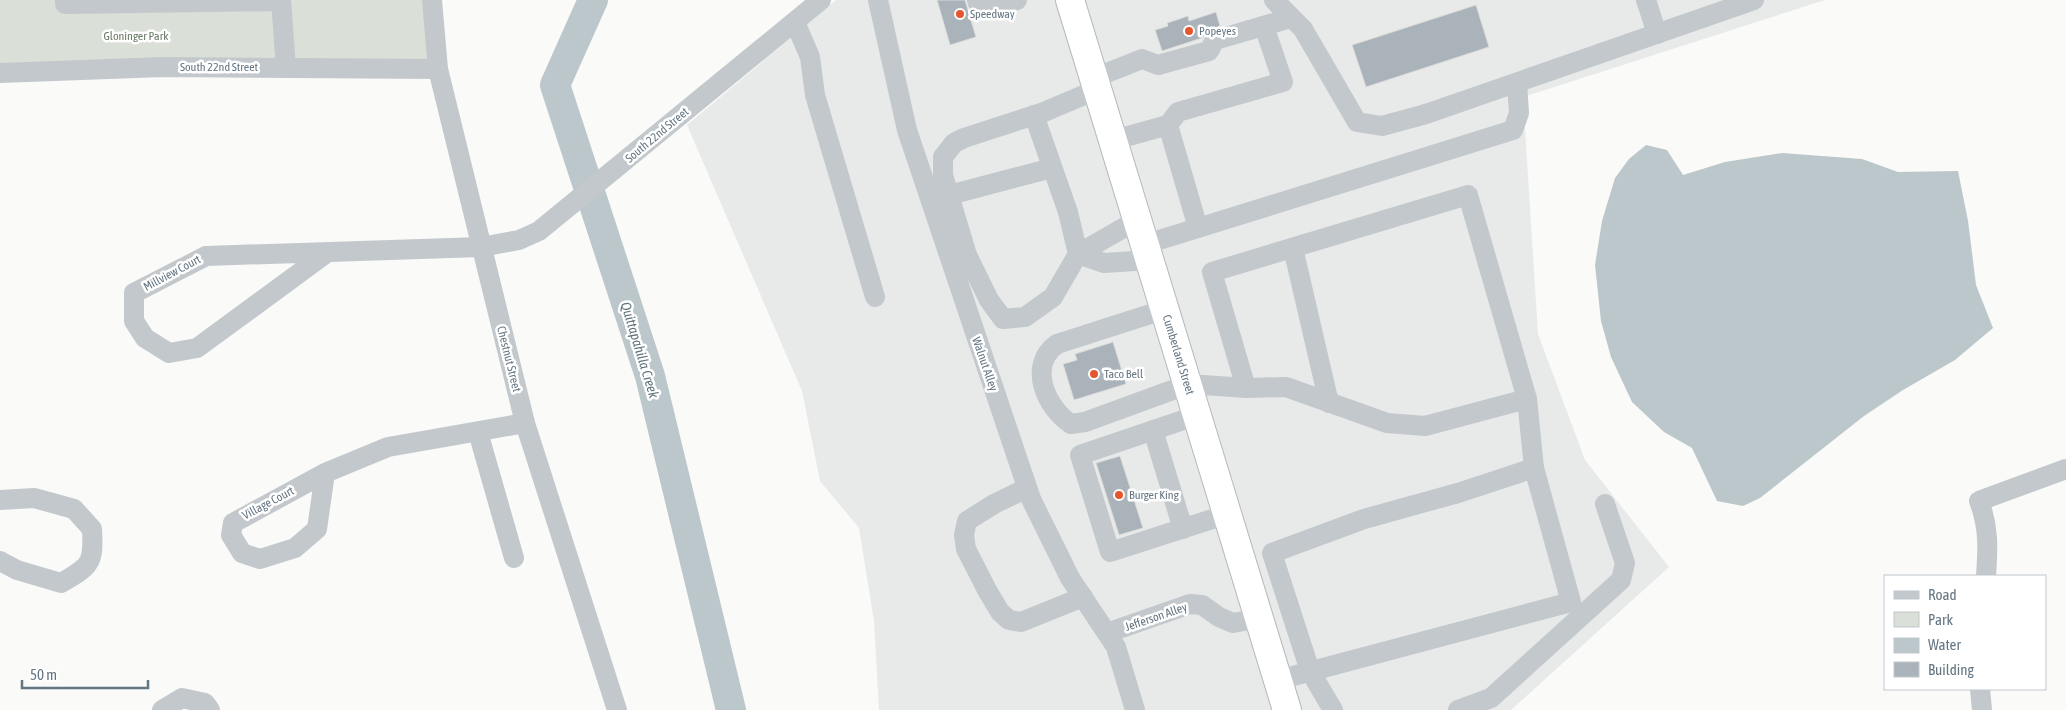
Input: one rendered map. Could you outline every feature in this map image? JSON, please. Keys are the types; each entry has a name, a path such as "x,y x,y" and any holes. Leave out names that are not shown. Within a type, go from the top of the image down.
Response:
{"highway":[{"name":"Cumberland Street","path":"1070,0 1189,384 1287,710"}],"street":[{"path":"65,0 65,4 281,0 286,68"},
{"name":"Chestnut Street","path":"432,0 438,69 525,424 617,710"},
{"name":"South 22nd Street","path":"482,247 519,240 539,231 821,0"},
{"name":"Walnut Alley","path":"878,0 907,130 940,197 1027,488 1070,578 1116,646 1135,710"},
{"path":"977,0 980,10 1017,0"},
{"path":"1274,0 1303,29 1357,122 1382,126 1426,114 1754,0"},
{"path":"1646,0 1657,34"},
{"path":"1034,115 1068,212 1078,254 1053,297 1025,317 1003,319 990,300 940,197 943,157 954,143 1034,115 1096,84 1142,58 1158,65 1210,51 1215,40 1291,18"},
{"path":"794,22 810,57 815,95 875,297"},
{"path":"1114,140 1168,125 1178,112 1283,82 1264,26"},
{"name":"South 22nd Street","path":"0,73 162,67 438,69"},
{"path":"1078,254 1198,228 1513,130 1519,113 1517,83"},
{"path":"1168,125 1198,228"},
{"path":"940,197 1052,168"},
{"path":"1246,388 1212,272 1468,195 1527,399 1534,468 1575,610"},
{"path":"1078,254 1104,263 1145,241"},
{"name":"Millview Court","path":"328,252 197,348 169,353 144,338 134,321 134,293 206,256 328,252 482,247"},
{"path":"1293,248 1329,402"},
{"path":"1166,309 1057,344 1043,356 1040,369 1043,381 1052,405 1061,418 1071,424 1106,416 1189,384 1246,388 1286,387 1387,424 1425,426 1527,399"},
{"path":"1198,415 1080,455 1110,552 1228,514"},
{"name":"Village Court","path":"325,473 317,529 295,548 260,559 242,553 231,535 233,523 325,473 388,447 525,424"},
{"path":"1153,430 1183,529"},
{"path":"478,432 514,558"},
{"path":"1333,710 1310,672 1272,554 1364,519 1458,493 1534,468"},
{"path":"1986,575 1989,538 1986,519 1979,501 2066,468"},
{"path":"1027,488 994,504 967,521 964,534 966,549 980,578 1000,612 1009,620 1021,622 1083,597"},
{"path":"0,500 34,498 74,509 92,528 93,554 81,572 60,583 18,570 0,561"},
{"path":"1458,710 1491,698 1575,610 1621,580 1625,563 1605,504"},
{"name":"Jefferson Alley","path":"1107,633 1190,604 1202,605 1219,618 1233,623 1260,618"},
{"path":"1278,680 1575,610"},
{"path":"1980,690 1982,710"},
{"path":"162,710 182,698 204,703 210,710"}],"shaded area":[{"path":"836,0 1825,0 1523,97 1538,334 1585,460 1669,567 1511,710 879,710 874,621 859,528 820,481 802,391 687,125"}],"green space":[{"name":"Gloninger Park","path":"0,0 430,0 438,69 0,74"}],"water":[{"path":"1646,145 1667,150 1683,175 1725,162 1782,153 1862,159 1898,172 1958,171 1968,221 1976,285 1993,328 1955,360 1903,390 1864,416 1760,498 1743,506 1717,501 1692,448 1664,432 1632,402 1611,357 1601,321 1595,265 1602,221 1615,178 1629,159"}],"building":[{"path":"937,0 965,0 976,37 950,45"},
{"path":"1476,5 1489,47 1366,87 1352,45"},
{"name":"Popeyes","path":"1216,12 1220,26 1208,31 1202,38 1162,51 1155,30 1168,26 1167,23 1188,16 1189,21"},
{"name":"Taco Bell","path":"1113,342 1126,384 1074,400 1063,364 1077,360 1075,354"},
{"name":"Burger King","path":"1120,456 1143,528 1119,535 1096,463"}],"waterway":[{"name":"Quittapahilla Creek","path":"593,0 555,85 650,376 731,710"}],"place":[{"name":"Speedway","path":"960,14"},
{"name":"Popeyes","path":"1189,31"},
{"name":"Taco Bell","path":"1094,374"},
{"name":"Burger King","path":"1119,495"}]}
